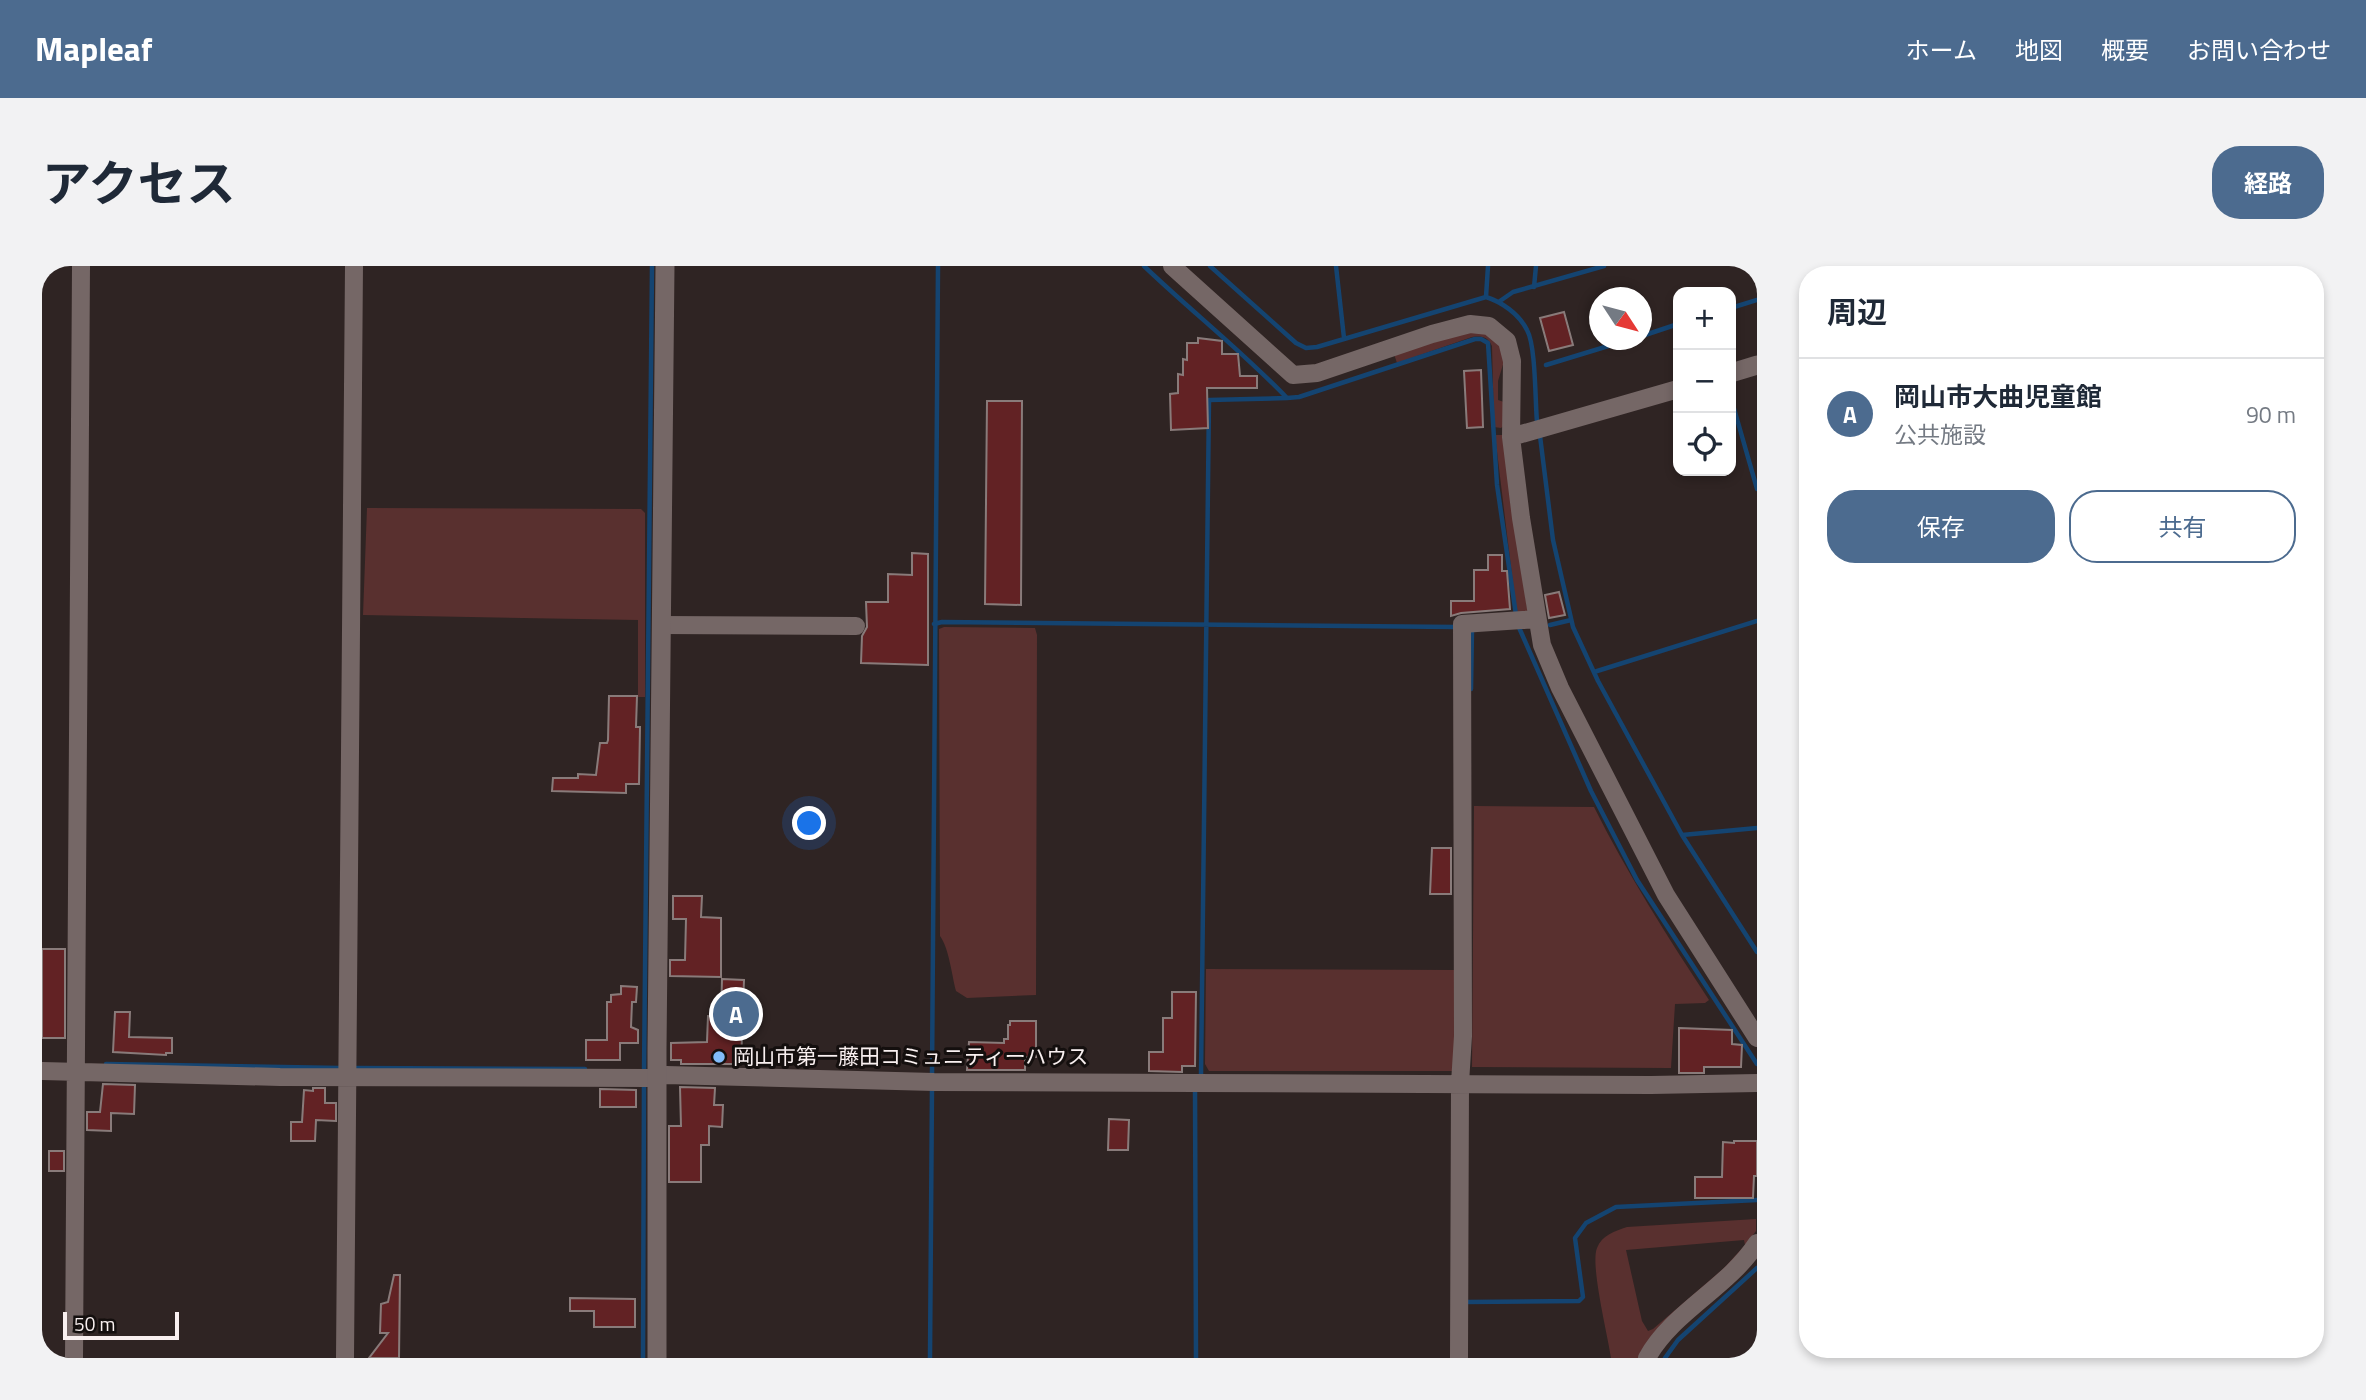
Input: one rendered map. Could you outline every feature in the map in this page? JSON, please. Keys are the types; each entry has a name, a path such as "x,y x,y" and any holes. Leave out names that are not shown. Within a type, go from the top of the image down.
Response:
{"street":[{"path":"74,1358 81,266"},
{"path":"345,1358 352,1076 354,266"},
{"path":"656,1358 648,1078 662,625 665,266"},
{"path":"1172,266 1293,375 1317,373 1470,324 1484,324 1494,328 1507,341 1511,354 1511,437 1542,645 1560,688 1666,895 1757,1038"},
{"path":"1736,371 1757,365"},
{"path":"1511,437 1673,390"},
{"path":"1459,1358 1463,1080 1462,624 1537,619"},
{"path":"662,625 856,626"},
{"path":"42,1071 75,1066 279,1077 1196,1083 1463,1080 1651,1085 1757,1083"},
{"path":"1647,1358 1670,1329 1741,1265 1757,1242"}],"shaded area":[{"path":"1479,329 1496,337 1505,358 1498,381 1498,400 1504,402 1504,425 1501,428 1494,427 1492,346 1486,338 1472,337 1397,363 1394,354"},
{"path":"1495,435 1504,435 1506,438 1528,616 1517,617"},
{"path":"367,508 641,509 645,513 645,697 638,697 638,620 363,615"},
{"path":"1035,628 1037,635 1036,995 967,998 956,991 948,955 940,936 939,629"},
{"path":"1474,806 1594,807 1620,857 1709,1000 1705,1003 1675,1004 1671,1068 1472,1067"},
{"path":"1206,969 1456,970 1456,1071 1209,1071 1205,1064"},
{"path":"1756,1219 1756,1231 1732,1264 1641,1351 1638,1358 1611,1358 1595,1257 1602,1240 1627,1227","holes":["1744,1240 1745,1245 1724,1268 1648,1331 1642,1321 1626,1250"]}],"building":[{"path":"1564,312 1573,345 1549,351 1540,318"},
{"path":"1198,338 1222,341 1222,354 1238,354 1240,376 1257,376 1257,388 1207,388 1208,428 1171,430 1170,394 1178,393 1178,374 1183,375 1183,359 1187,360 1187,343 1198,343"},
{"path":"1481,370 1483,427 1467,428 1464,371"},
{"path":"987,401 1022,401 1021,605 985,604"},
{"path":"912,553 928,554 928,665 861,663 862,636 867,627 866,602 888,602 888,574 912,575"},
{"path":"1488,555 1502,555 1502,571 1507,571 1510,609 1451,616 1451,601 1474,601 1474,570 1488,570"},
{"path":"1559,592 1565,615 1549,618 1545,595"},
{"path":"609,696 637,696 636,727 640,727 639,784 626,784 626,793 552,791 553,778 578,778 578,774 596,775 600,743 607,743 608,740"},
{"path":"1432,848 1451,848 1451,894 1430,894"},
{"path":"673,896 702,896 701,917 721,918 721,977 670,976 670,960 685,960 686,919 673,919"},
{"path":"42,949 65,949 65,1038 42,1038"},
{"path":"722,979 744,980 741,1064 681,1064 681,1060 671,1060 671,1043 707,1042 708,1016 721,1017"},
{"path":"621,986 637,987 636,1002 632,1002 631,1027 638,1030 638,1043 620,1043 620,1060 586,1060 586,1040 607,1040 607,1002 611,1002 611,995 621,994"},
{"path":"1172,992 1196,992 1195,1066 1182,1066 1182,1072 1149,1071 1149,1052 1163,1052 1163,1018 1172,1018"},
{"path":"115,1012 130,1012 129,1037 172,1038 172,1053 166,1055 113,1052"},
{"path":"1010,1021 1036,1021 1036,1057 1025,1057 1025,1070 967,1070 969,1042 1004,1043 1004,1039 1008,1039"},
{"path":"1679,1028 1732,1030 1732,1044 1742,1045 1741,1067 1704,1067 1704,1073 1679,1073"},
{"path":"103,1084 135,1085 134,1114 111,1113 111,1131 87,1130 87,1112 100,1112"},
{"path":"680,1087 715,1088 714,1105 723,1105 722,1127 709,1126 709,1145 701,1145 701,1182 669,1182 669,1126 681,1126"},
{"path":"313,1088 325,1088 325,1103 336,1103 336,1121 316,1120 315,1141 291,1141 291,1122 302,1122 304,1090 313,1091"},
{"path":"600,1089 636,1090 636,1107 600,1107"},
{"path":"1109,1119 1129,1120 1128,1150 1108,1150"},
{"path":"1757,1141 1757,1176 1754,1176 1753,1198 1695,1198 1695,1177 1722,1177 1723,1142"},
{"path":"49,1151 64,1151 64,1171 49,1171"},
{"path":"394,1275 400,1275 399,1358 369,1358 388,1333 380,1333 381,1304 388,1302"},
{"path":"570,1298 635,1299 635,1327 594,1327 594,1311 570,1311"}],"waterway":[{"path":"644,1074 652,266"},
{"path":"932,1077 938,266"},
{"path":"1144,266 1287,398 1299,397 1475,339 1488,343 1497,485 1516,615"},
{"path":"1210,266 1296,343 1306,348 1486,297 1498,302 1510,309 1519,319 1530,338 1537,422"},
{"path":"1336,266 1344,338"},
{"path":"1486,297 1488,266"},
{"path":"1534,287 1536,266"},
{"path":"1500,301 1513,292 1604,266"},
{"path":"1736,306 1757,300"},
{"path":"1652,333 1673,326"},
{"path":"1546,365 1595,350"},
{"path":"1201,1075 1209,400 1287,398"},
{"path":"1735,413 1757,489"},
{"path":"1540,436 1553,540 1573,627 1598,681 1682,835 1757,952"},
{"path":"1550,625 1571,620"},
{"path":"1594,672 1757,621"},
{"path":"1517,623 1591,791 1637,880 1757,1064"},
{"path":"934,624 1456,627"},
{"path":"1471,689 1472,629"},
{"path":"1682,835 1757,828"},
{"path":"106,1064 340,1068"},
{"path":"353,1068 585,1069"},
{"path":"643,1358 644,1082"},
{"path":"930,1358 932,1086"},
{"path":"1195,1086 1196,1358"},
{"path":"1466,1302 1579,1301 1583,1297 1575,1238 1586,1223 1616,1207 1757,1200"},
{"path":"1665,1358 1678,1340 1757,1268"}],"place":[{"name":"岡山市大曲児童館","path":"736,1014"},
{"name":"岡山市第一藤田コミュニティーハウス","path":"719,1057"}]}
